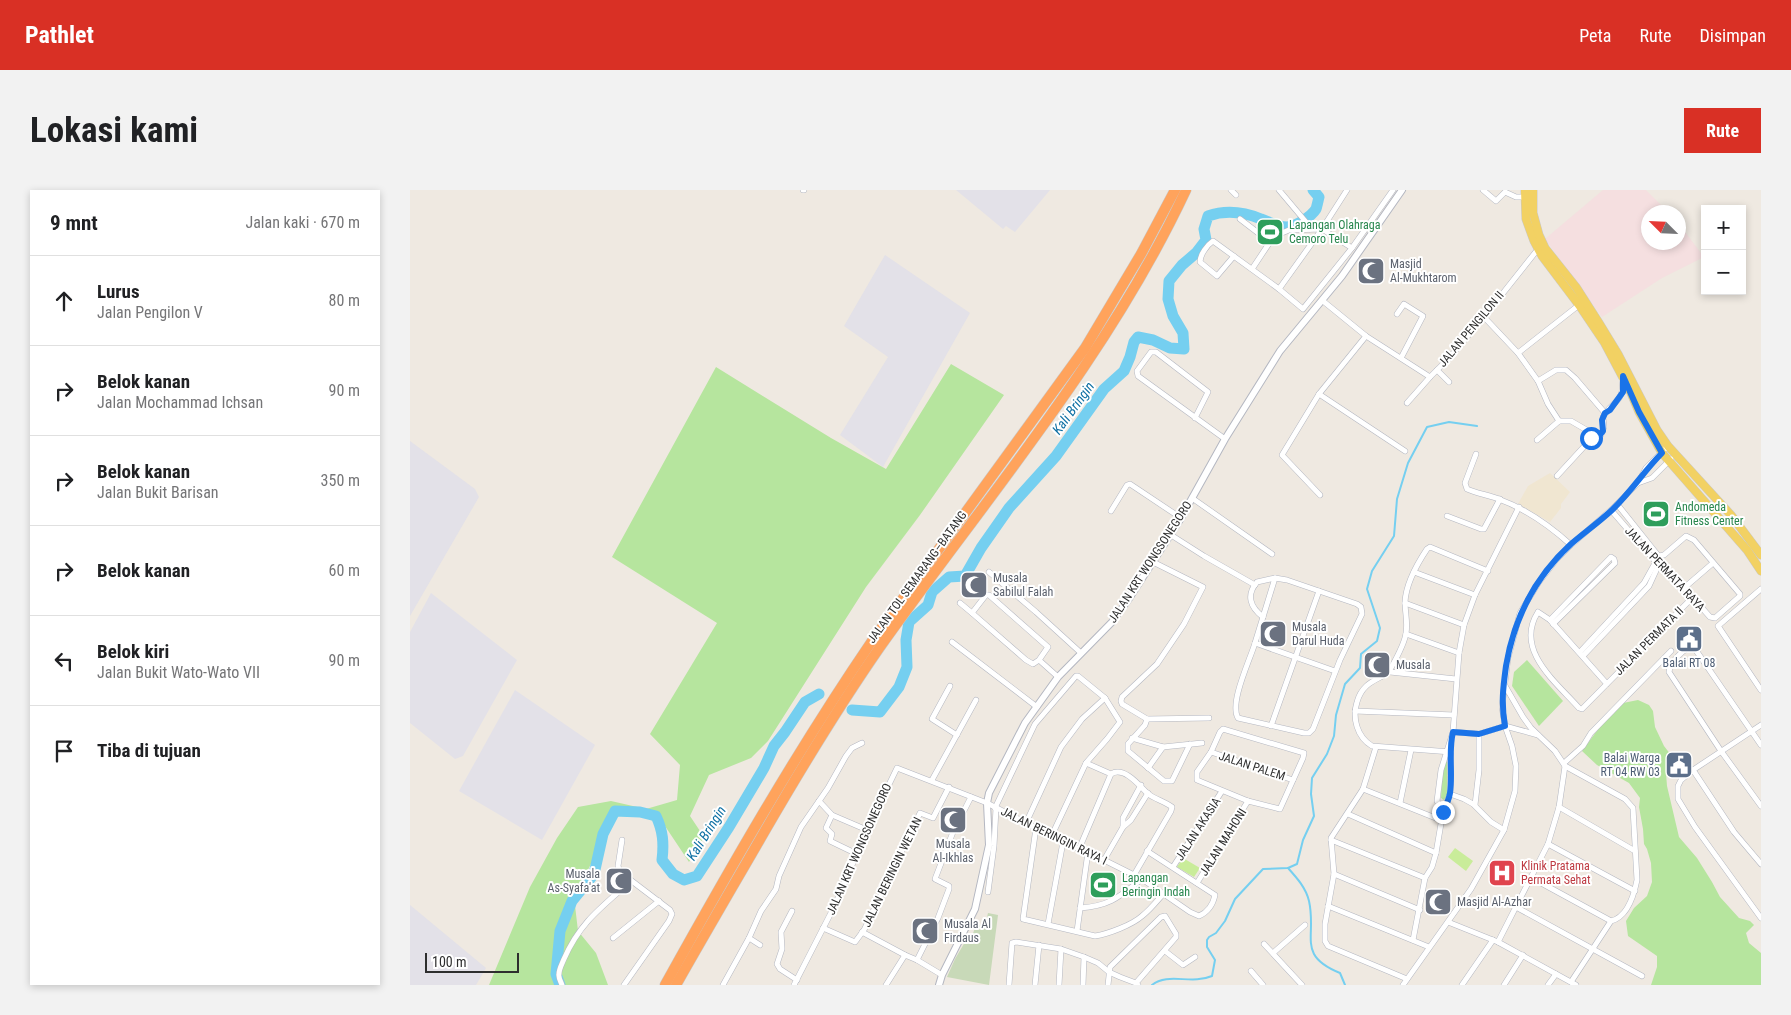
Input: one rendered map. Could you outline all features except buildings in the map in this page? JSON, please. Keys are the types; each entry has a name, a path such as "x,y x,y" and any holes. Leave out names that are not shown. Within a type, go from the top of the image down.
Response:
{"highway":[{"name":"JALAN TOL SEMARANG–BATANG","path":"665,985 781,783 843,693 872,641 1085,348 1141,254 1175,190"},
{"name":"JALAN TOL SEMARANG–BATANG","path":"843,693 880,647 967,530 1094,352 1147,265 1186,190"},
{"name":"JALAN TOL SEMARANG–BATANG","path":"676,985 790,788 826,719"}],"main road":[{"path":"1534,190 1532,213 1545,248 1618,354 1639,412 1662,453 1760,567"},
{"path":"1525,194 1526,218 1538,249 1582,303"},
{"path":"1625,374 1668,446 1731,515 1761,554"}],"street":[{"path":"1231,190 1236,195"},
{"path":"1280,190 1306,222 1310,230"},
{"path":"1279,289 1347,190"},
{"path":"1234,256 1218,276 1200,262 1200,259 1213,241 1234,256 1252,269 1279,289 1303,309 1352,248 1392,190"},
{"name":"JALAN KRT WONGSONEGORO","path":"796,982 823,928 896,768 932,780 986,803 989,793 1025,723 1058,677 1112,622 1181,518 1225,439 1280,351 1322,302 1402,190"},
{"path":"1483,190 1496,201 1505,192 1516,197 1525,194"},
{"path":"1240,219 1270,242"},
{"path":"1252,269 1270,242 1285,231 1322,229 1352,248"},
{"name":"JALAN PENGILON II","path":"1322,302 1366,336 1430,377 1484,317 1538,249"},
{"path":"1518,353 1582,303"},
{"path":"1397,314 1404,304 1423,316 1401,358"},
{"path":"1484,317 1518,353 1538,381 1548,404 1560,421"},
{"path":"1320,494 1282,455 1319,394 1366,336"},
{"path":"1195,418 1208,392 1156,352 1151,352 1137,371 1138,376 1195,418 1225,439"},
{"path":"1437,370 1449,382"},
{"path":"1538,381 1556,370 1566,370 1605,413"},
{"path":"1557,476 1591,438 1598,437 1603,431 1602,420 1605,413 1610,410 1623,392 1625,374"},
{"path":"1407,403 1430,377"},
{"path":"1319,394 1405,451"},
{"path":"1537,440 1560,421 1571,421 1598,437"},
{"path":"1403,985 1471,889 1504,830 1515,791 1516,766 1502,707 1511,643 1520,614 1539,582 1571,545 1638,483 1646,468 1668,446"},
{"path":"1476,454 1465,486 1471,490 1519,507 1552,528 1571,545"},
{"path":"1638,483 1652,478 1676,454"},
{"path":"1111,511 1127,485 1130,484 1181,518"},
{"path":"1192,498 1272,554"},
{"path":"1447,516 1484,529 1500,499"},
{"name":"JALAN PERMATA RAYA","path":"1617,504 1660,560 1710,617 1714,618 1738,599 1740,594 1691,537 1686,536 1660,560"},
{"path":"1443,812 1437,801 1441,770 1453,732 1456,680 1464,626 1475,595 1519,507"},
{"name":"JALAN PERMATA RAYA","path":"1611,510 1660,560"},
{"path":"1170,534 1255,585"},
{"path":"1390,672 1406,634 1406,596 1414,572 1426,551 1430,547 1488,571"},
{"path":"1583,590 1615,563 1614,559 1611,558 1551,622 1607,684"},
{"path":"1581,654 1646,584 1660,560"},
{"path":"1153,562 1203,587 1184,624 1157,664 1122,697 1122,704 1147,719 1209,718"},
{"path":"1684,588 1713,562"},
{"path":"989,572 1081,653"},
{"path":"1414,572 1475,595"},
{"path":"1263,617 1253,607 1250,600 1251,593 1255,585 1261,581 1275,578 1287,580 1357,604 1362,608 1362,614 1336,671 1313,729 1309,732 1304,733 1242,720 1236,714 1236,703 1255,643 1263,617 1275,578"},
{"path":"1761,589 1718,626 1761,690"},
{"path":"1271,726 1319,591"},
{"path":"960,603 1033,664 1039,660 1048,647 989,596 986,595 972,613"},
{"name":"JALAN PERMATA II","path":"1551,622 1538,612 1534,619 1531,641 1536,658 1579,708 1582,709 1692,598"},
{"path":"1405,603 1464,626"},
{"path":"1406,634 1459,653"},
{"path":"952,642 1037,707"},
{"path":"1255,643 1336,671"},
{"path":"1761,745 1692,646 1690,646 1672,663 1669,672 1721,751 1761,806"},
{"path":"1462,985 1496,941 1532,878 1548,844 1559,807 1565,764 1583,746 1591,733 1671,651"},
{"path":"1039,660 1058,677"},
{"path":"1448,752 1376,747 1368,744 1359,732 1355,710 1365,686 1390,672 1456,680"},
{"path":"988,892 994,846 996,808 1035,724 1078,676 1105,698 1120,720 1108,739 1086,763 1052,836"},
{"path":"1448,922 1496,941 1573,984 1592,949 1611,921 1616,920 1622,915 1634,891 1637,880 1633,808 1625,799 1565,764 1522,717 1504,683"},
{"path":"950,686 932,719 957,735"},
{"path":"1026,823 1062,747 1082,719 1105,698"},
{"path":"932,780 976,700"},
{"path":"1355,710 1454,715"},
{"path":"1147,719 1145,725 1128,744 1128,751 1164,781 1172,781 1190,744"},
{"path":"1761,725 1693,770 1681,780 1678,786 1678,799 1695,827 1761,918"},
{"path":"1453,732 1479,734 1505,726 1538,736"},
{"path":"1223,729 1304,753 1304,758 1280,809 1248,801 1197,780 1197,772 1210,752 1223,729"},
{"path":"1475,805 1479,734"},
{"path":"1132,738 1163,747 1202,743"},
{"path":"723,985 749,938 761,911 776,889 801,827 819,802 846,756 852,748 862,743"},
{"path":"1148,768 1163,747"},
{"path":"1376,747 1363,789 1332,836 1334,874 1325,924 1326,942 1328,946 1407,979"},
{"path":"1400,803 1412,750"},
{"name":"JALAN PALEM","path":"1210,752 1293,780"},
{"path":"1413,940 1426,878 1436,852 1443,821 1443,812 1450,794 1448,752"},
{"path":"1086,763 1111,774"},
{"path":"1693,770 1734,832 1761,864"},
{"path":"1079,849 1111,774 1120,771 1141,784 1148,794 1172,807 1134,875"},
{"path":"1123,827 1123,818 1141,784"},
{"name":"JALAN BERINGIN WETAN","path":"823,928 854,942 862,932 920,813 933,818 949,787"},
{"path":"1363,789 1443,821"},
{"name":"JALAN AKASIA","path":"1173,867 1222,791"},
{"path":"1104,860 1123,827 1131,820 1148,794"},
{"path":"1450,794 1475,805 1491,822 1504,830"},
{"path":"917,960 938,918 949,889 949,886 935,879 953,832 971,797"},
{"name":"JALAN MAHONI","path":"1197,883 1248,801"},
{"path":"819,802 832,815 867,830"},
{"path":"939,985 942,975 975,909 989,845 986,803"},
{"name":"JALAN BERINGIN RAYA I","path":"986,803 1134,875 1164,893 1177,904 1199,916 1211,906 1215,895 1197,883"},
{"path":"1559,807 1635,850"},
{"path":"1348,814 1436,852"},
{"path":"832,815 826,828 832,834 830,841 857,854"},
{"path":"1036,828 1022,916 1024,920 1095,936 1128,925 1141,917 1164,893"},
{"path":"622,840 618,869 631,881 659,900 672,914 624,985"},
{"path":"1331,840 1426,878"},
{"path":"1048,924 1063,842"},
{"path":"1548,844 1634,891"},
{"path":"1147,851 1197,883"},
{"path":"1077,931 1088,852"},
{"path":"1334,874 1420,910"},
{"path":"1532,878 1611,921"},
{"path":"1080,908 1097,907 1117,900 1142,880"},
{"path":"562,985 558,974 573,942 589,918 631,881"},
{"path":"613,938 659,900"},
{"path":"1328,906 1429,947"},
{"path":"1516,907 1642,976"},
{"path":"792,911 781,932 782,949 777,964 780,969 796,982"},
{"path":"1009,985 1012,943 1016,942 1061,949 1098,963 1109,972 1137,984 1174,939 1176,934 1165,916 1161,917 1110,967 1109,972 1108,985"},
{"path":"1273,953 1305,925"},
{"path":"862,932 942,975"},
{"path":"749,938 760,945"},
{"path":"1264,944 1302,985"},
{"path":"1035,985 1039,945"},
{"path":"1060,985 1061,949"},
{"path":"1165,951 1183,965 1195,958"},
{"path":"886,985 905,955"},
{"path":"1504,985 1523,955"},
{"path":"1083,985 1084,957"},
{"path":"1251,972 1263,985"},
{"path":"1548,985 1556,974"}],"shaded area":[{"path":"956,190 1050,190 1015,232 1006,226 1003,229"},
{"path":"1603,190 1646,190 1661,205 1641,205 1641,250 1686,250 1686,233 1701,253 1701,258 1662,278 1602,317 1545,239"},
{"path":"885,255 970,313 883,467 840,435 888,357 844,326"},
{"path":"410,441 475,489 479,497 410,616"},
{"path":"1550,473 1570,492 1550,522 1518,504 1528,486"},
{"path":"431,593 517,660 463,756 455,759 410,723 410,632"},
{"path":"515,690 595,745 542,840 459,791"},
{"path":"410,905 486,968 476,985 410,985"}],"green space":[{"path":"951,364 1004,395 920,515 866,587 768,741 751,758 709,775 690,816 704,837 689,862 665,826 644,817 619,816 613,818 604,828 594,858 574,897 578,931 596,953 608,985 489,985 530,887 557,838 578,807 611,801 646,809 677,800 680,765 650,734 717,623 612,557 716,367 831,438 886,469"},
{"path":"1527,660 1563,701 1539,726 1512,686 1514,672"},
{"path":"1638,700 1649,705 1653,711 1655,727 1664,746 1674,759 1666,773 1667,786 1679,837 1697,858 1720,897 1739,918 1750,921 1754,925 1746,933 1749,943 1761,953 1761,985 1651,985 1657,967 1657,956 1628,936 1626,921 1634,908 1647,896 1652,882 1651,863 1644,844 1639,807 1640,798 1629,783 1597,765 1582,751 1602,724 1623,703"},
{"path":"1445,762 1447,762 1448,793 1444,800 1441,798 1442,769"},
{"path":"1455,848 1473,861 1466,871 1448,857"},
{"path":"1183,858 1200,868 1194,877 1177,867"},
{"name":"Lapangan Beringin Indah","path":"1098,876 1113,885 1107,894 1093,885"},
{"path":"988,913 998,915 989,985 947,977 965,942 970,942 976,925 985,926"}],"waterway":[{"name":"Kali Bringin","path":"852,710 880,712 899,687 907,667 906,640 909,622 928,605 932,592 949,577 965,576 981,548 1009,508 1056,456 1104,389 1124,371 1134,342 1138,337 1153,340 1170,348 1184,349 1183,333 1173,316 1168,299 1169,281 1206,240 1204,229 1208,216 1228,212 1241,213 1287,227 1299,223 1314,212 1319,197 1313,190"},
{"path":"1152,985 1165,979 1196,979 1212,976 1215,960 1207,947 1207,940 1216,933 1225,921 1235,899 1263,869 1288,868 1297,864 1303,840 1314,816 1311,794 1312,778 1327,754 1334,736 1336,715 1345,684 1360,668 1361,654 1377,641 1380,628 1367,589 1372,571 1394,536 1397,499 1408,463 1427,427 1449,422 1477,426"},
{"name":"Kali Bringin","path":"560,985 556,974 560,931 572,901 594,874 603,834 615,811 640,812 656,816 662,837 662,860 673,874 684,880 697,876 764,768 774,746 805,702 819,694"},
{"path":"1288,868 1301,883 1308,896 1313,952 1326,966 1340,973 1345,985"}],"place":[{"name":"Lapangan Olahraga Cemoro Telu","path":"1270,232"},
{"name":"Masjid Al-Mukhtarom","path":"1371,271"},
{"name":"Andomeda Fitness Center","path":"1656,514"},
{"name":"Musala Sabilul Falah","path":"974,585"},
{"name":"Musala Darul Huda","path":"1273,634"},
{"name":"Balai RT 08","path":"1689,639"},
{"name":"Musala","path":"1377,665"},
{"name":"Balai Warga RT 04 RW 03","path":"1679,765"},
{"name":"Musala Al-Ikhlas","path":"953,820"},
{"name":"Klinik Pratama Permata Sehat","path":"1502,873"},
{"name":"Musala As-Syafa'at","path":"619,881"},
{"name":"Lapangan Beringin Indah","path":"1103,885"},
{"name":"Masjid Al-Azhar","path":"1438,902"},
{"name":"Musala Al Firdaus","path":"925,931"}],"route":[{"path":"1443,812 1450,794 1450,745 1453,732 1479,734 1505,726 1502,707 1508,658 1520,614 1527,599 1556,560 1638,483 1646,468 1662,453 1639,412 1623,376 1623,392 1610,410 1605,413 1602,420 1604,427 1601,435 1591,438"}]}
